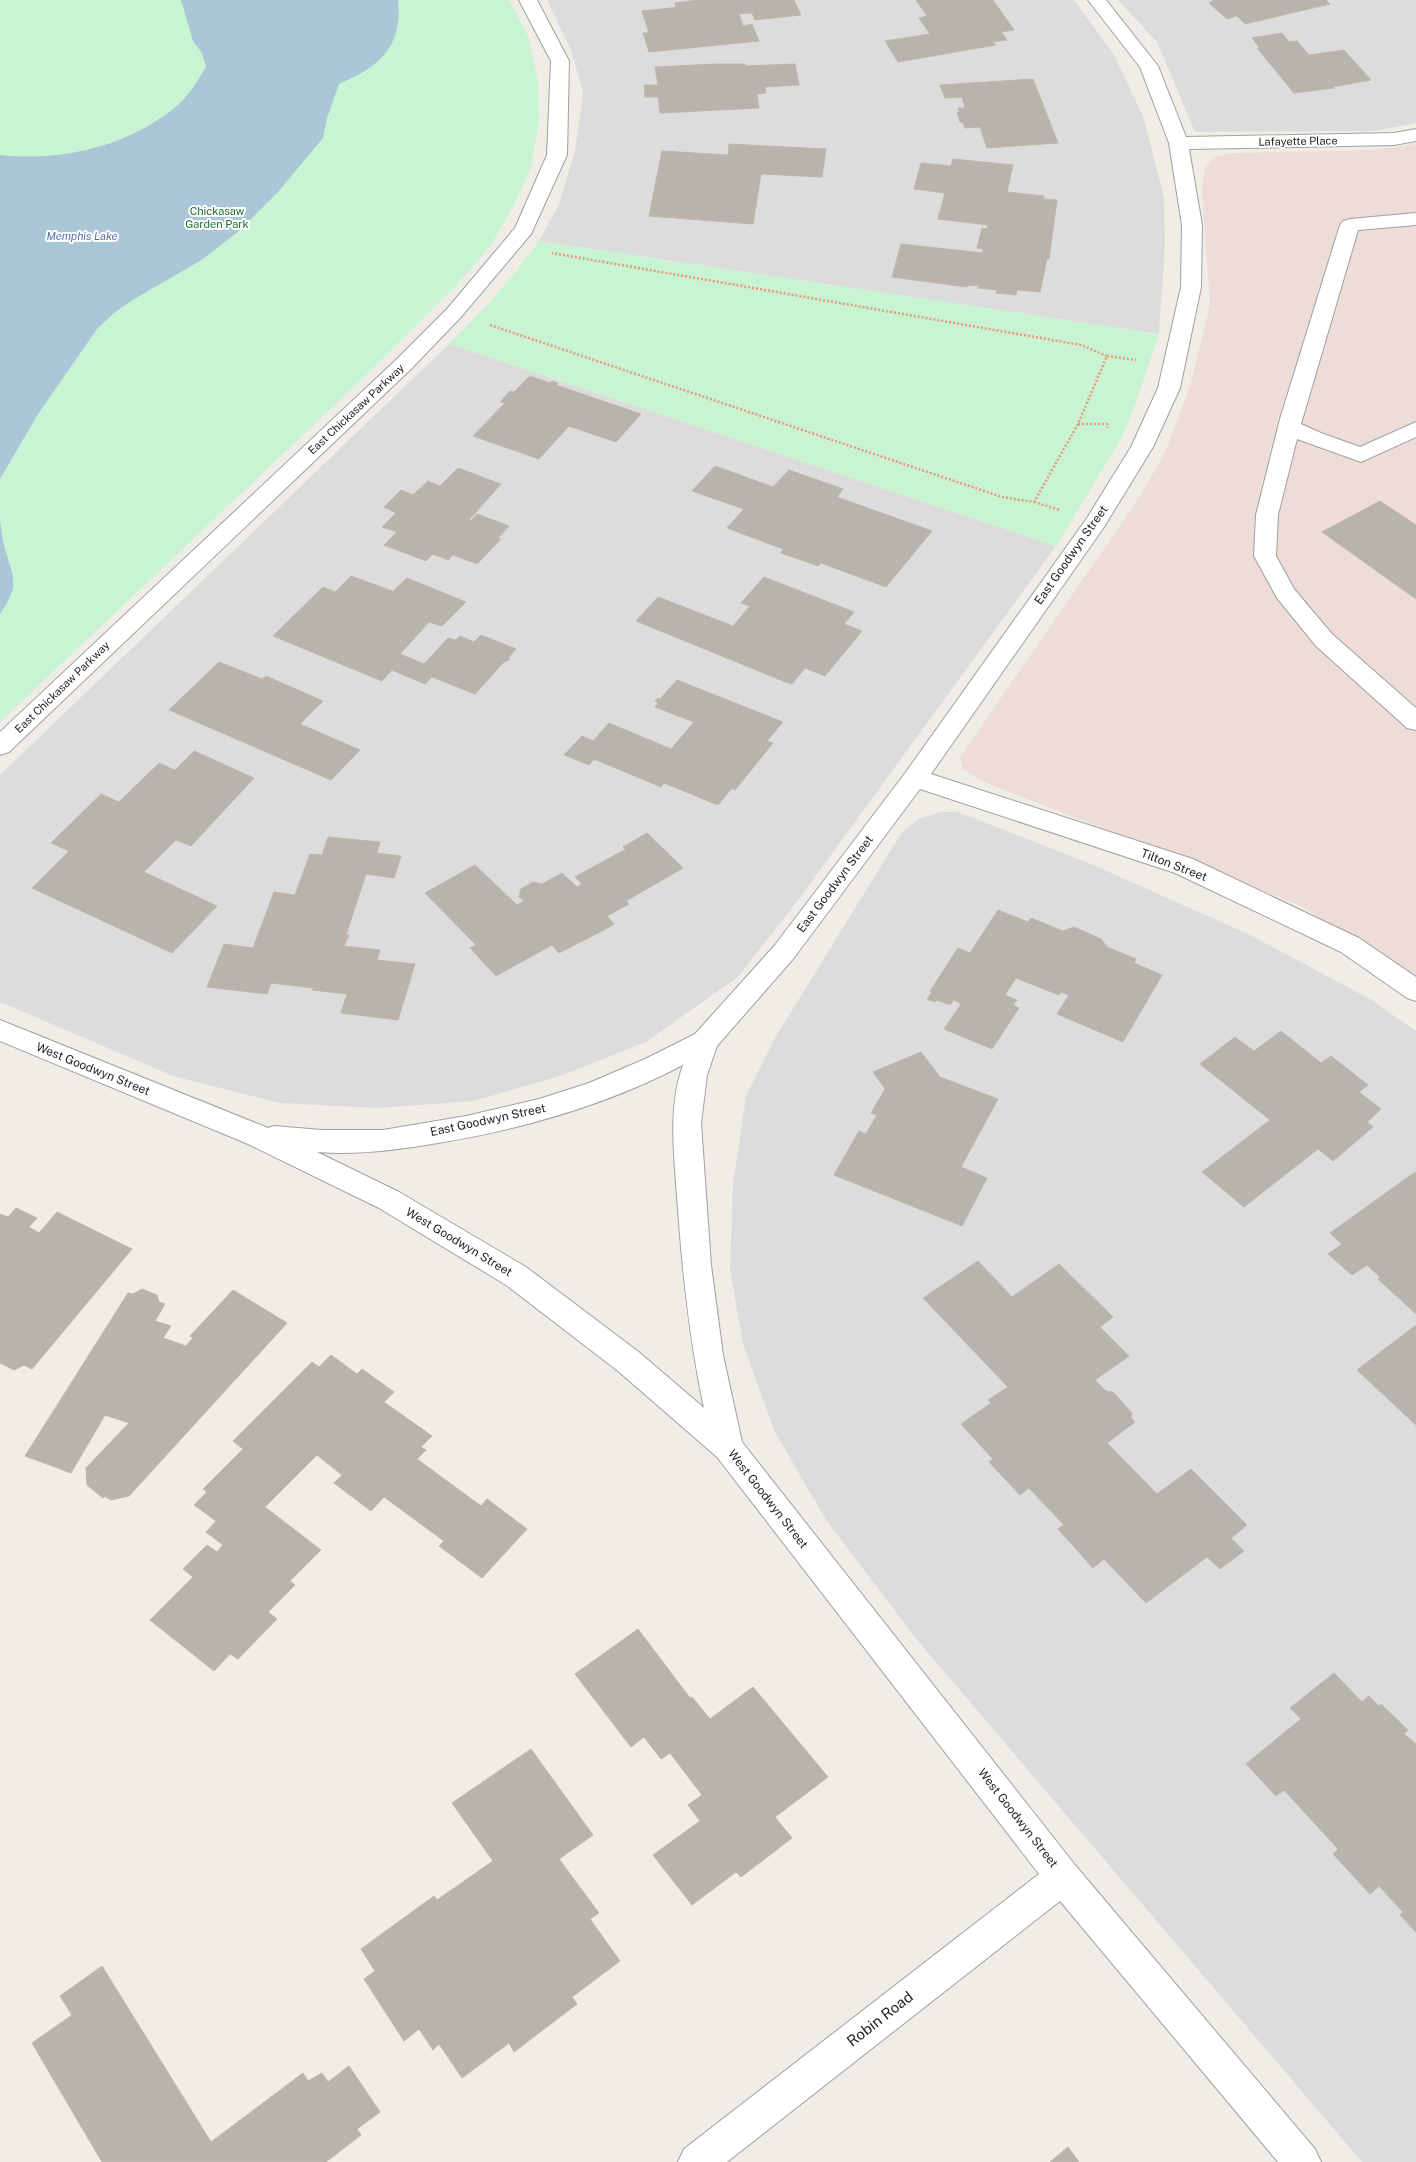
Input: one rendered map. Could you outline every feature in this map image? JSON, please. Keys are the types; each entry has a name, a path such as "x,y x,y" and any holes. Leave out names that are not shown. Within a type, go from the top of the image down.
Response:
{"street":[{"name":"East Chickasaw Parkway","path":"0,746 405,363 454,313 524,230 557,155 560,61 528,0"},
{"name":"East Goodwyn Street","path":"728,1448 708,1354 696,1265 690,1183 687,1123 693,1075 705,1041 784,952 915,778 1096,522 1142,448 1156,419 1171,380 1191,287 1192,225 1179,143 1149,66 1097,0"},
{"name":"Lafayette Place","path":"1179,143 1394,139 1416,135"},
{"path":"1416,219 1350,225 1290,427 1267,515 1265,556 1285,593 1324,640 1416,722"},
{"path":"1290,427 1313,438 1361,455 1416,429"},
{"name":"Tilton Street","path":"915,778 1184,866 1350,945 1416,991"},
{"name":"West Goodwyn Street","path":"0,1030 258,1136 389,1200 516,1276 629,1362 728,1448 1063,1876 1302,2162"},
{"name":"East Goodwyn Street","path":"258,1136 322,1141 383,1141 466,1128 538,1110 598,1090 705,1041"},
{"name":"Robin Road","path":"697,2162 1063,1876"}],"path":[{"path":"454,313 1002,497 1034,502 1078,424 1107,356 1081,345 512,246"}],"shaded area":[{"path":"547,0 1074,0 1114,55 1143,116 1164,197 1165,244 1159,334 539,241 559,204 575,151 583,93 571,50"},
{"path":"1118,0 1416,0 1416,123 1375,131 1195,132 1157,42"},
{"path":"1416,144 1416,976 1299,905 984,782 963,769 960,757 1133,507 1164,455 1190,387 1210,305 1202,191 1205,168 1214,157 1233,153 1374,150"},
{"path":"449,344 1056,546 801,896 738,977 646,1042 563,1075 474,1101 378,1108 280,1103 173,1076 0,1002 0,775"},
{"path":"940,812 958,812 1091,864 1250,935 1370,999 1416,1031 1416,2162 1362,2162 918,1641 826,1520 774,1430 743,1344 730,1269 733,1185 746,1096 775,1038 902,832 919,819"}],"green space":[{"name":"Chickasaw Garden Park","path":"0,0 509,0 528,36 538,81 539,123 531,167 514,205 491,245 456,286 363,378 0,722"},
{"path":"539,241 1159,334 1121,439 1056,546 449,344 497,294"}],"water":[{"name":"Memphis Lake","path":"181,0 398,0 399,16 397,31 385,53 366,70 339,84 327,118 323,138 278,192 240,230 203,259 131,301 114,313 97,329 38,414 0,479 0,155 47,156 95,148 140,131 160,119 179,104 206,67 202,53 193,41"},
{"path":"0,522 3,542 13,576 13,589 0,614"}],"building":[{"path":"697,0 794,0 801,15 755,20 752,13 739,14 743,26 752,24 759,41 649,52 643,33 649,33 642,11 676,7 675,3"},
{"path":"916,0 993,0 1014,30 1001,32 1007,40 993,42 996,45 898,62 885,41 930,34 919,18 927,16"},
{"path":"1214,0 1326,0 1330,4 1245,24 1237,16 1227,19 1209,3"},
{"path":"1282,33 1289,42 1297,41 1309,55 1344,50 1371,80 1332,87 1334,88 1294,93 1257,48 1260,48 1252,38"},
{"path":"745,64 746,66 795,64 799,85 765,87 766,93 757,94 759,108 660,113 658,97 645,97 644,85 658,85 655,67"},
{"path":"1033,79 1058,143 987,148 980,127 965,128 963,122 960,122 957,112 960,112 958,108 965,108 962,97 945,98 940,85"},
{"path":"729,144 826,149 822,177 761,174 753,224 649,216 662,151 728,155"},
{"path":"953,159 1013,165 1007,192 1044,196 1043,199 1057,200 1049,259 1047,259 1040,292 1017,290 1016,295 996,293 997,290 978,288 979,286 968,285 967,287 892,277 901,244 983,253 983,249 977,248 982,228 987,229 988,225 938,219 945,193 914,189 921,163 951,166"},
{"path":"530,376 550,383 552,381 558,383 556,385 641,414 616,442 569,426 539,459 473,436 505,403 500,402 510,391 514,392"},
{"path":"715,466 773,487 789,470 843,489 837,497 932,531 886,587 821,563 818,566 781,553 783,549 727,528 744,509 692,491"},
{"path":"458,468 501,484 469,520 471,521 477,514 509,526 498,538 501,539 477,564 453,555 448,560 433,554 426,561 384,545 397,532 382,527 396,513 384,507 401,490 413,495 428,481 440,486"},
{"path":"1380,501 1416,525 1416,599 1322,532"},
{"path":"351,576 392,591 391,593 407,578 466,602 442,626 429,622 400,654 424,664 448,638 456,640 460,636 474,642 481,635 516,649 508,658 510,659 503,663 475,694 432,677 425,684 392,670 382,681 273,636 323,587 335,592"},
{"path":"764,577 854,612 844,624 862,631 825,676 805,668 792,684 636,621 658,597 733,626 750,606 741,603"},
{"path":"219,662 262,679 266,676 323,701 300,724 360,750 331,780 169,710"},
{"path":"677,680 783,722 767,741 773,743 735,790 732,788 718,805 664,783 661,787 594,759 589,765 564,755 582,736 593,741 609,723 671,749 694,722 655,707 658,703 655,701 658,698 660,699"},
{"path":"194,751 254,778 191,846 176,840 144,872 217,906 172,953 32,888 69,851 51,843 101,794 119,802 159,763 175,770"},
{"path":"647,833 683,868 626,901 629,904 607,916 614,924 604,930 559,953 552,945 496,976 470,948 476,945 425,893 475,865 517,905 524,901 519,897 521,889 533,882 542,884 562,873 577,887 582,884 575,877 626,849 623,847"},
{"path":"328,837 380,842 377,853 401,856 394,878 366,874 346,935 349,935 344,946 380,950 377,960 415,964 398,1020 341,1013 347,994 312,990 314,988 271,983 267,994 207,987 224,944 253,948 274,892 295,895 310,854 322,855"},
{"path":"998,910 1028,922 1031,918 1063,931 1074,927 1101,939 1107,947 1136,959 1134,963 1162,975 1123,1042 1057,1014 1069,995 1061,992 1059,995 1016,978 1005,995 1017,1000 1013,1005 1019,1008 992,1049 944,1029 961,1004 954,1000 950,1005 937,1000 935,1002 927,999 932,992 930,991 958,948 970,953"},
{"path":"1281,1031 1321,1063 1331,1056 1368,1085 1359,1092 1381,1109 1367,1122 1373,1127 1333,1161 1318,1149 1244,1207 1202,1172 1270,1120 1200,1064 1235,1037 1254,1051"},
{"path":"921,1052 940,1077 998,1099 961,1167 987,1178 962,1226 834,1175 859,1131 866,1134 877,1115 871,1113 885,1089 873,1072"},
{"path":"1415,1172 1416,1314 1378,1279 1380,1277 1367,1265 1352,1275 1328,1254 1342,1244 1330,1233"},
{"path":"16,1208 37,1218 29,1227 39,1233 57,1212 132,1249 32,1369 24,1365 14,1370 0,1363 0,1214 8,1217"},
{"path":"978,1261 1012,1297 1059,1264 1113,1317 1100,1327 1129,1356 1095,1380 1106,1391 1113,1392 1132,1413 1131,1418 1135,1422 1107,1443 1157,1494 1191,1469 1247,1525 1231,1538 1244,1551 1220,1569 1207,1557 1146,1603 1104,1559 1093,1568 1058,1529 1064,1525 1029,1488 1020,1495 989,1462 993,1459 961,1424 991,1403 988,1400 1008,1387 923,1298"},
{"path":"142,1289 157,1295 159,1302 165,1304 155,1321 171,1326 163,1338 186,1346 193,1338 190,1336 233,1290 287,1323 129,1496 111,1500 104,1496 103,1498 87,1485 86,1468 129,1423 105,1415 71,1473 25,1456 128,1293 133,1294"},
{"path":"1416,1325 1416,1425 1357,1370"},
{"path":"331,1355 357,1374 362,1369 394,1392 384,1402 432,1436 421,1447 426,1450 417,1459 481,1506 487,1499 527,1529 482,1578 439,1546 444,1541 384,1497 371,1511 334,1483 342,1475 317,1455 265,1507 321,1550 290,1581 295,1585 268,1612 277,1619 238,1659 230,1654 214,1671 150,1620 193,1577 183,1569 207,1545 217,1552 223,1545 206,1532 216,1521 194,1505 207,1492 203,1489 243,1449 233,1441 312,1362 319,1367"},
{"path":"638,1629 690,1698 692,1697 710,1719 753,1687 828,1777 775,1817 792,1838 741,1877 736,1872 692,1905 653,1855 700,1821 688,1805 702,1795 670,1753 661,1759 644,1737 631,1747 575,1674"},
{"path":"1334,1673 1362,1702 1369,1696 1379,1706 1381,1704 1408,1730 1404,1734 1416,1744 1416,1932 1400,1915 1403,1912 1379,1886 1370,1894 1333,1854 1338,1849 1284,1790 1276,1796 1246,1764 1301,1719 1290,1708"},
{"path":"531,1749 593,1835 559,1859 599,1913 590,1919 620,1961 572,1997 577,2004 514,2052 509,2043 462,2078 439,2044 433,2050 419,2029 404,2041 364,1979 375,1971 361,1949 434,1896 437,1900 493,1861 452,1803"},
{"path":"102,1966 211,2142 303,2073 308,2081 322,2073 328,2082 349,2066 380,2112 357,2129 361,2135 326,2162 102,2162 32,2043 72,2015 60,1996"},
{"path":"1068,2147 1079,2162 1050,2162"}]}
